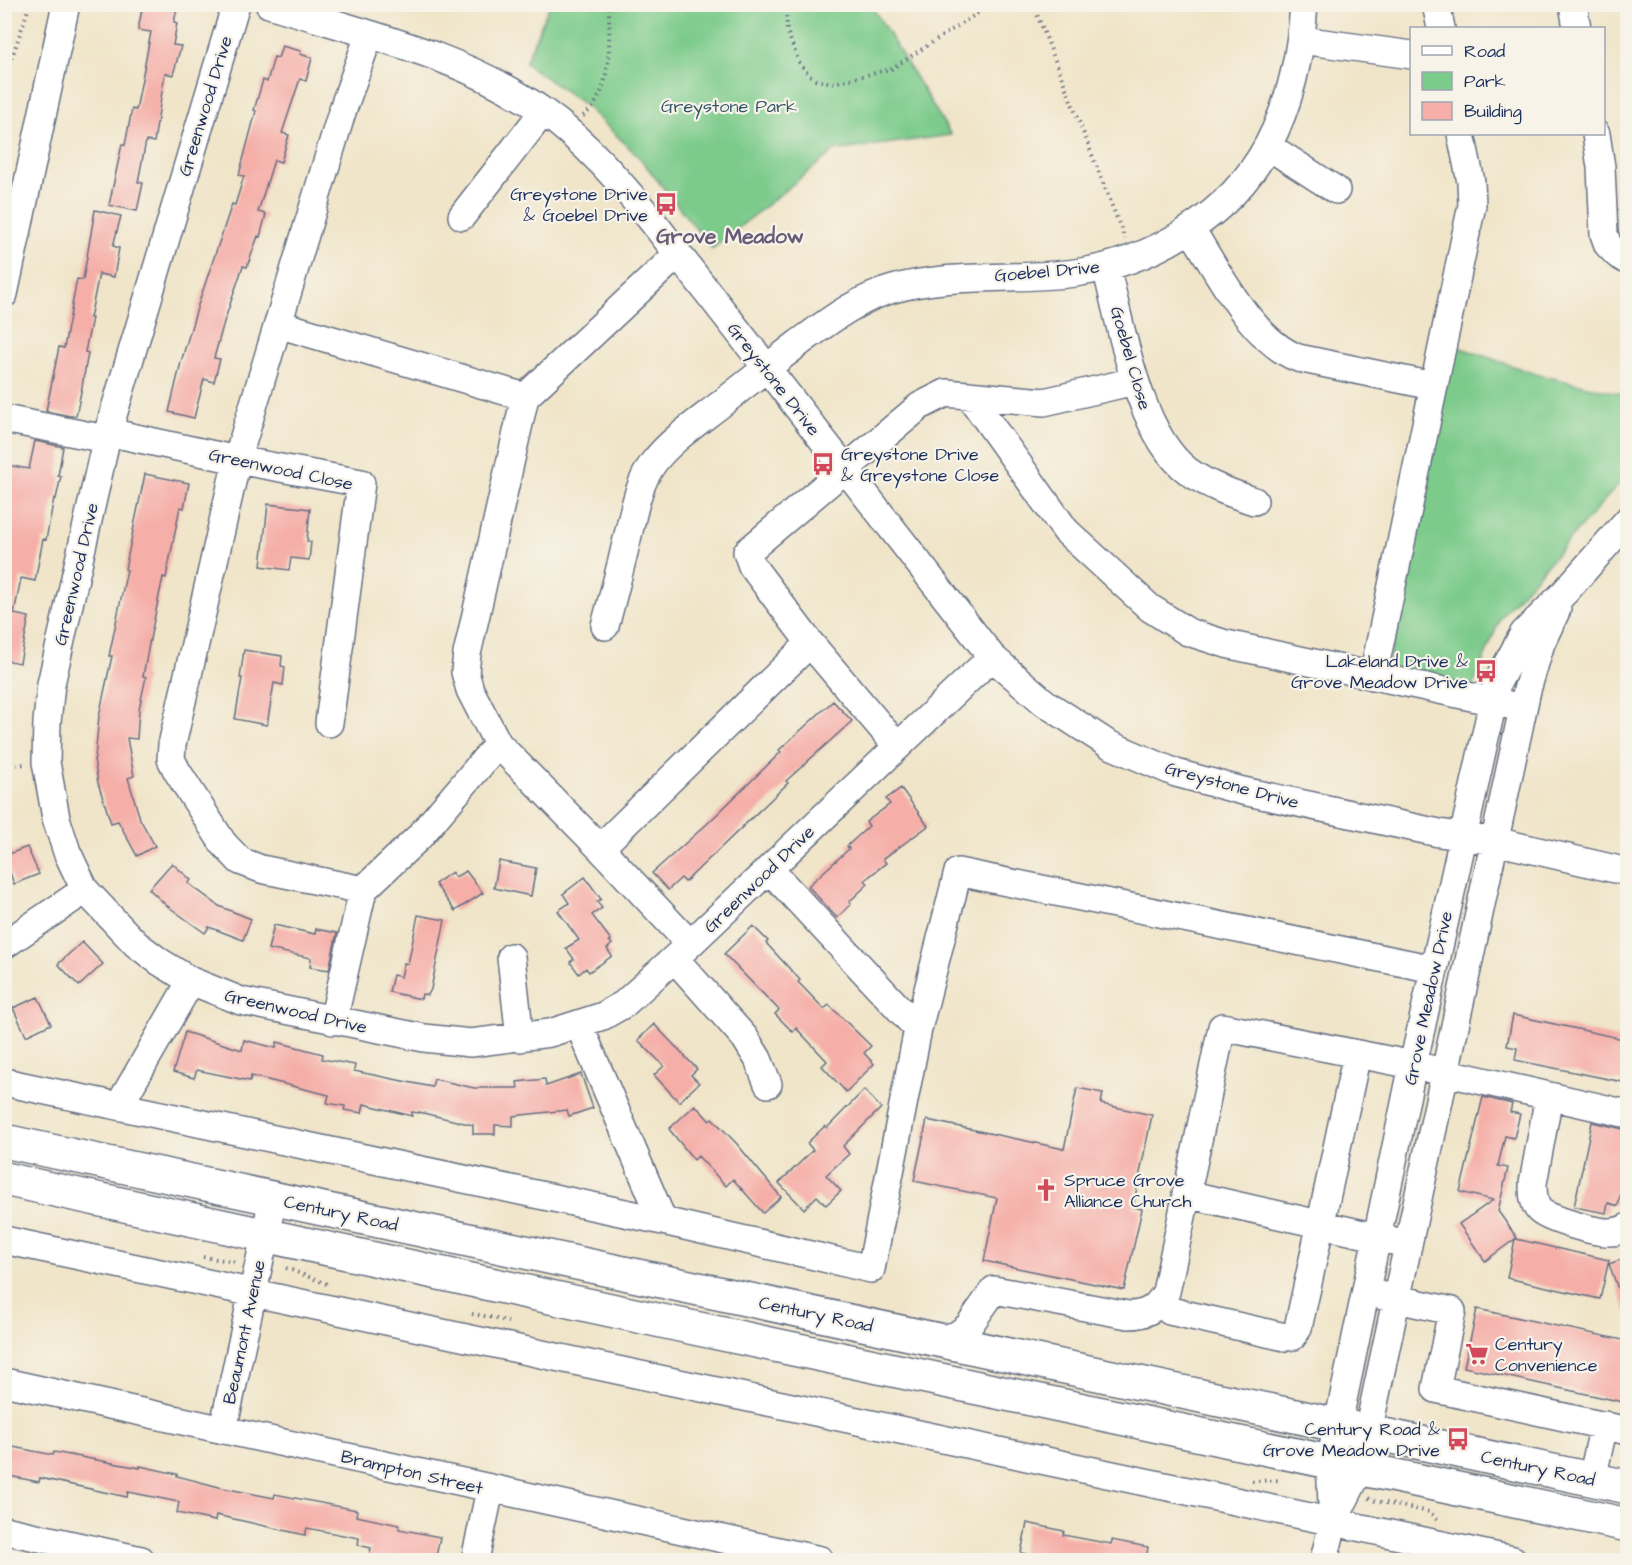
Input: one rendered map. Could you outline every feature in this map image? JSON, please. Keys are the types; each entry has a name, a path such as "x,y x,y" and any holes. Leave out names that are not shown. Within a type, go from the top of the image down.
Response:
{"main road":[{"name":"Century Road","path":"4,1141 1628,1487"},
{"name":"Century Road","path":"4,1179 1628,1525"}],"street":[{"path":"4,294 66,4"},
{"name":"Greenwood Drive","path":"236,4 107,436 51,684 46,762 56,818 67,852 85,890 136,944 191,981 241,1001 333,1021 445,1041 471,1043 520,1038 579,1025 603,1016 624,1004 682,952 992,657"},
{"name":"Greystone Drive","path":"268,4 436,57 495,82 543,112 564,129 628,192 992,657 1045,703 1108,744 1176,773 1243,791 1495,841 1628,872"},
{"name":"Goebel Drive","path":"605,626 641,484 653,462 765,368 841,312 892,290 954,278 1074,273 1133,260 1191,229 1222,203 1245,180 1268,146 1281,117 1292,82 1301,40 1304,4"},
{"path":"1436,4 1441,27"},
{"path":"363,890 261,869 240,861 222,843 171,759 172,745 237,460 342,112 369,35"},
{"path":"1301,40 1410,55"},
{"path":"462,216 543,112"},
{"path":"1373,676 1472,205 1471,182 1461,135"},
{"path":"1596,135 1604,234 1608,245 1628,261"},
{"path":"1268,146 1336,190"},
{"path":"1191,229 1260,333 1285,353 1298,358 1433,386"},
{"path":"678,254 525,397 465,672 470,690 498,744 600,848 682,952 745,1038 758,1059 768,1084"},
{"name":"Goebel Close","path":"1106,267 1135,381 1150,423 1185,469 1210,486 1254,501"},
{"path":"278,324 525,397"},
{"path":"897,746 810,643 752,567 747,552 920,406 946,393 1044,402 1135,381"},
{"path":"969,395 1066,531 1109,573 1150,608 1188,632 1226,644 1523,708"},
{"name":"Greenwood Close","path":"4,419 361,483 329,723"},
{"name":"Grove Meadow Drive","path":"1353,1428 1365,1291 1497,683 1524,633 1565,592 1628,520"},
{"name":"Grove Meadow Drive","path":"1353,1428 1396,1298 1523,708 1541,643 1565,592"},
{"path":"600,848 810,643"},
{"path":"333,1021 363,890 419,837 498,744"},
{"path":"769,869 918,1029"},
{"path":"4,1082 663,1221 871,1269 918,1029 958,872 1434,969"},
{"path":"4,945 85,890"},
{"path":"511,957 520,1038"},
{"path":"119,1106 191,981"},
{"path":"579,1025 663,1221"},
{"path":"937,1340 957,1335 968,1327 994,1290 1128,1315 1151,1312 1166,1292 1222,1027 1413,1065 1628,1114"},
{"path":"1159,1303 1170,1311 1285,1337 1293,1336 1298,1328 1357,1054"},
{"path":"1549,1096 1533,1183 1533,1198 1538,1210 1556,1219 1607,1232 1622,1231 1628,1227"},
{"path":"1186,1194 1407,1244"},
{"name":"Beaumont Avenue","path":"223,1430 273,1199"},
{"path":"4,1240 1333,1522 1478,1557 1513,1560"},
{"path":"1365,1291 1452,1311 1436,1389 1616,1428 1592,1479"},
{"name":"Brampton Street","path":"4,1382 490,1490 820,1560"},
{"path":"1324,1560 1353,1428"},
{"path":"475,1560 490,1490"},
{"path":"4,1530 46,1550 141,1560"}],"path":[{"path":"4,81 30,4"},
{"path":"564,129 587,113 601,91 609,63 609,4"},
{"path":"786,4 787,31 799,62 816,80 834,82 882,72 901,63 992,4"},
{"path":"1033,4 1133,260"},
{"path":"1249,1482 1256,1479 1287,1480"},
{"path":"1527,1560 1586,1560"}],"green space":[{"name":"Greystone Park","path":"550,4 871,5 951,135 834,151 712,249 639,157 586,106 525,63"},
{"path":"1449,344 1539,375 1627,395 1627,475 1501,616 1472,689 1387,671"}],"building":[{"path":"143,4 177,9 173,45 181,46 173,75 165,73 154,142 146,141 138,182 143,183 137,211 109,205 122,144 125,145 132,109 136,110 151,32 138,30"},
{"path":"282,46 301,51 300,54 312,58 306,81 300,79 282,133 289,135 281,162 274,160 258,212 266,214 260,237 258,236 247,267 243,266 224,322 214,358 220,359 214,382 204,379 194,418 169,412 198,305 232,204 235,205 244,176 239,175 263,80 267,82 274,57 278,58"},
{"path":"95,210 121,216 113,246 119,248 114,277 99,274 90,318 92,318 85,352 88,353 82,387 76,416 70,416 46,411 59,347 64,348 77,279 83,280"},
{"path":"35,441 63,447 58,476 61,476 46,540 43,539 35,581 21,578 14,614 29,617 20,663 4,660 4,475 7,465 29,469"},
{"path":"145,474 189,483 184,508 180,507 166,578 163,577 150,639 143,676 146,677 139,709 137,739 127,738 134,776 128,778 140,819 155,846 137,856 118,821 111,823 98,783 94,759 99,716 112,656 109,656"},
{"path":"268,504 310,509 307,541 311,542 309,560 291,558 289,570 261,566"},
{"path":"244,650 282,656 281,666 285,667 283,685 274,683 267,725 235,719"},
{"path":"833,701 852,721 786,781 788,783 685,882 681,878 668,890 652,873 707,824 781,752 779,750"},
{"path":"901,788 928,826 883,859 886,863 865,880 868,884 849,902 851,904 837,918 808,886 849,849 847,846 869,826 866,822 890,804 886,799"},
{"path":"27,847 39,874 14,884 4,856"},
{"path":"499,861 536,868 531,896 494,888"},
{"path":"172,863 191,880 188,883 219,906 251,919 243,940 209,927 205,933 166,905 149,889"},
{"path":"466,871 483,893 455,911 435,884 452,872 455,877"},
{"path":"585,877 601,899 597,902 602,908 592,915 611,940 609,941 612,944 607,949 612,956 589,972 586,968 579,974 570,962 574,959 566,948 579,940 558,911 569,903 563,894"},
{"path":"418,915 445,920 431,989 428,995 422,994 421,999 389,992 393,975 401,977 404,963 408,964"},
{"path":"274,925 315,934 316,929 337,933 329,970 310,967 311,958 268,949"},
{"path":"753,926 800,980 798,982 824,1009 829,1005 871,1046 864,1053 874,1064 846,1092 822,1066 827,1061 796,1028 793,1032 775,1014 779,1010 724,954"},
{"path":"82,942 103,964 79,986 58,964"},
{"path":"38,997 51,1024 26,1036 13,1008"},
{"path":"1513,1015 1628,1040 1628,1083 1515,1060 1517,1048 1507,1046"},
{"path":"654,1024 697,1069 691,1075 699,1083 679,1102 654,1075 664,1066 638,1040"},
{"path":"185,1032 242,1050 244,1040 276,1048 277,1042 323,1054 322,1059 355,1065 354,1071 432,1087 434,1079 474,1088 518,1088 517,1082 545,1079 546,1086 581,1074 593,1108 569,1116 567,1110 513,1116 513,1126 495,1125 495,1134 473,1134 473,1125 419,1112 412,1112 412,1116 364,1104 362,1113 344,1110 345,1106 327,1103 329,1095 251,1076 250,1081 197,1070 194,1078 173,1072"},
{"name":"Spruce Grove Alliance Church","path":"1077,1088 1103,1093 1101,1104 1152,1115 1133,1207 1142,1209 1124,1290 984,1261 997,1198 914,1181 927,1120 1064,1149"},
{"path":"864,1090 881,1108 843,1146 849,1154 826,1175 841,1191 826,1205 817,1196 804,1209 779,1183 813,1150 807,1143 825,1126 827,1128"},
{"path":"1483,1097 1512,1104 1510,1112 1520,1114 1514,1138 1505,1136 1498,1166 1508,1168 1498,1211 1516,1239 1609,1260 1600,1299 1507,1278 1515,1239 1485,1261 1459,1224 1493,1200 1460,1192"},
{"path":"695,1105 709,1120 712,1118 737,1144 781,1197 763,1213 733,1179 726,1186 698,1156 694,1160 669,1129"},
{"path":"1592,1122 1623,1129 1622,1138 1628,1139 1628,1159 1618,1206 1608,1203 1606,1213 1574,1207"},
{"path":"1628,1257 1628,1310 1626,1311 1609,1264"},
{"path":"1477,1309 1628,1341 1628,1383 1623,1402 1464,1367"},
{"path":"8,1446 53,1455 54,1452 140,1468 140,1466 223,1488 274,1498 275,1494 357,1510 356,1516 399,1525 399,1529 440,1537 436,1557 433,1556 432,1560 368,1560 371,1548 358,1545 359,1538 307,1528 305,1535 216,1515 215,1521 177,1513 179,1502 128,1492 127,1497 40,1478 39,1482 4,1475"},
{"path":"1027,1523 1064,1531 1063,1535 1111,1544 1112,1540 1148,1547 1146,1560 1056,1560 1021,1553"}],"place":[{"name":"Greystone Drive & Goebel Drive","path":"666,204"},
{"name":"Greystone Drive & Greystone Close","path":"823,464"},
{"name":"Lakeland Drive & Grove Meadow Drive","path":"1486,671"},
{"name":"Spruce Grove Alliance Church","path":"1046,1190"},
{"name":"Century Convenience","path":"1477,1354"},
{"name":"Century Road & Grove Meadow Drive","path":"1458,1439"}],"district":[{"name":"Grove Meadow","path":"730,236"}]}
